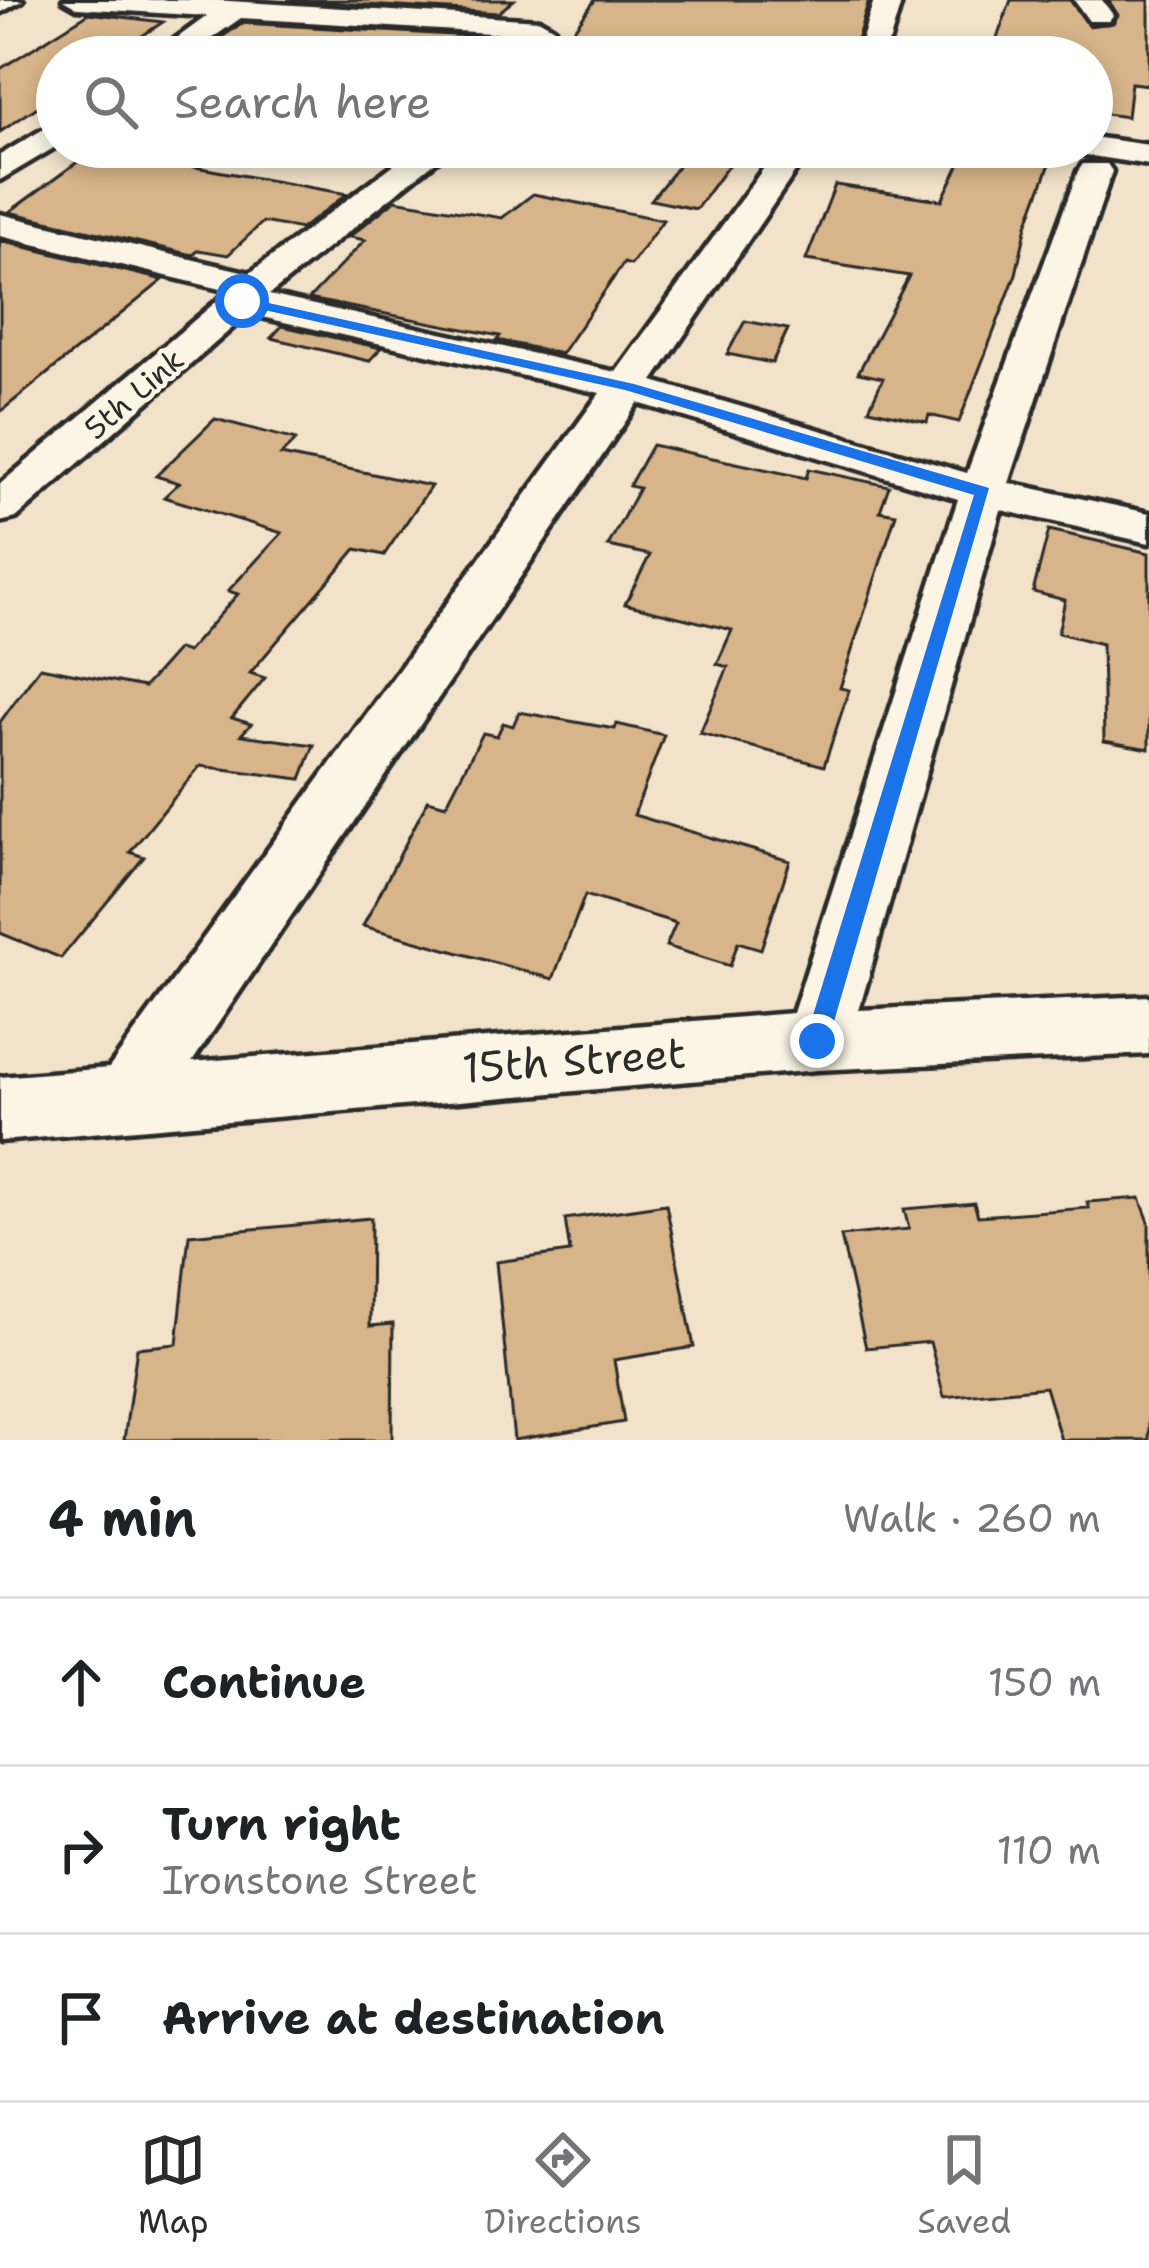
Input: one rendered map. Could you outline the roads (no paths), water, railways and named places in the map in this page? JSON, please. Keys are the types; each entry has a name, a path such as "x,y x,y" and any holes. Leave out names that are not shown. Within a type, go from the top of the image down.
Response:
{"street":[{"path":"0,5 9,0"},
{"path":"77,0 540,28"},
{"path":"535,36 555,0"},
{"path":"877,36 888,0"},
{"path":"197,36 232,12"},
{"path":"0,170 36,145"},
{"path":"1113,158 1149,155"},
{"name":"5th Link","path":"0,508 250,294 411,168"},
{"path":"130,1095 781,168"},
{"path":"817,1041 983,492 1090,168"},
{"path":"0,225 250,294 628,387 983,492 1149,528"},
{"name":"15th Street","path":"0,1108 817,1041 1149,1025"}]}
